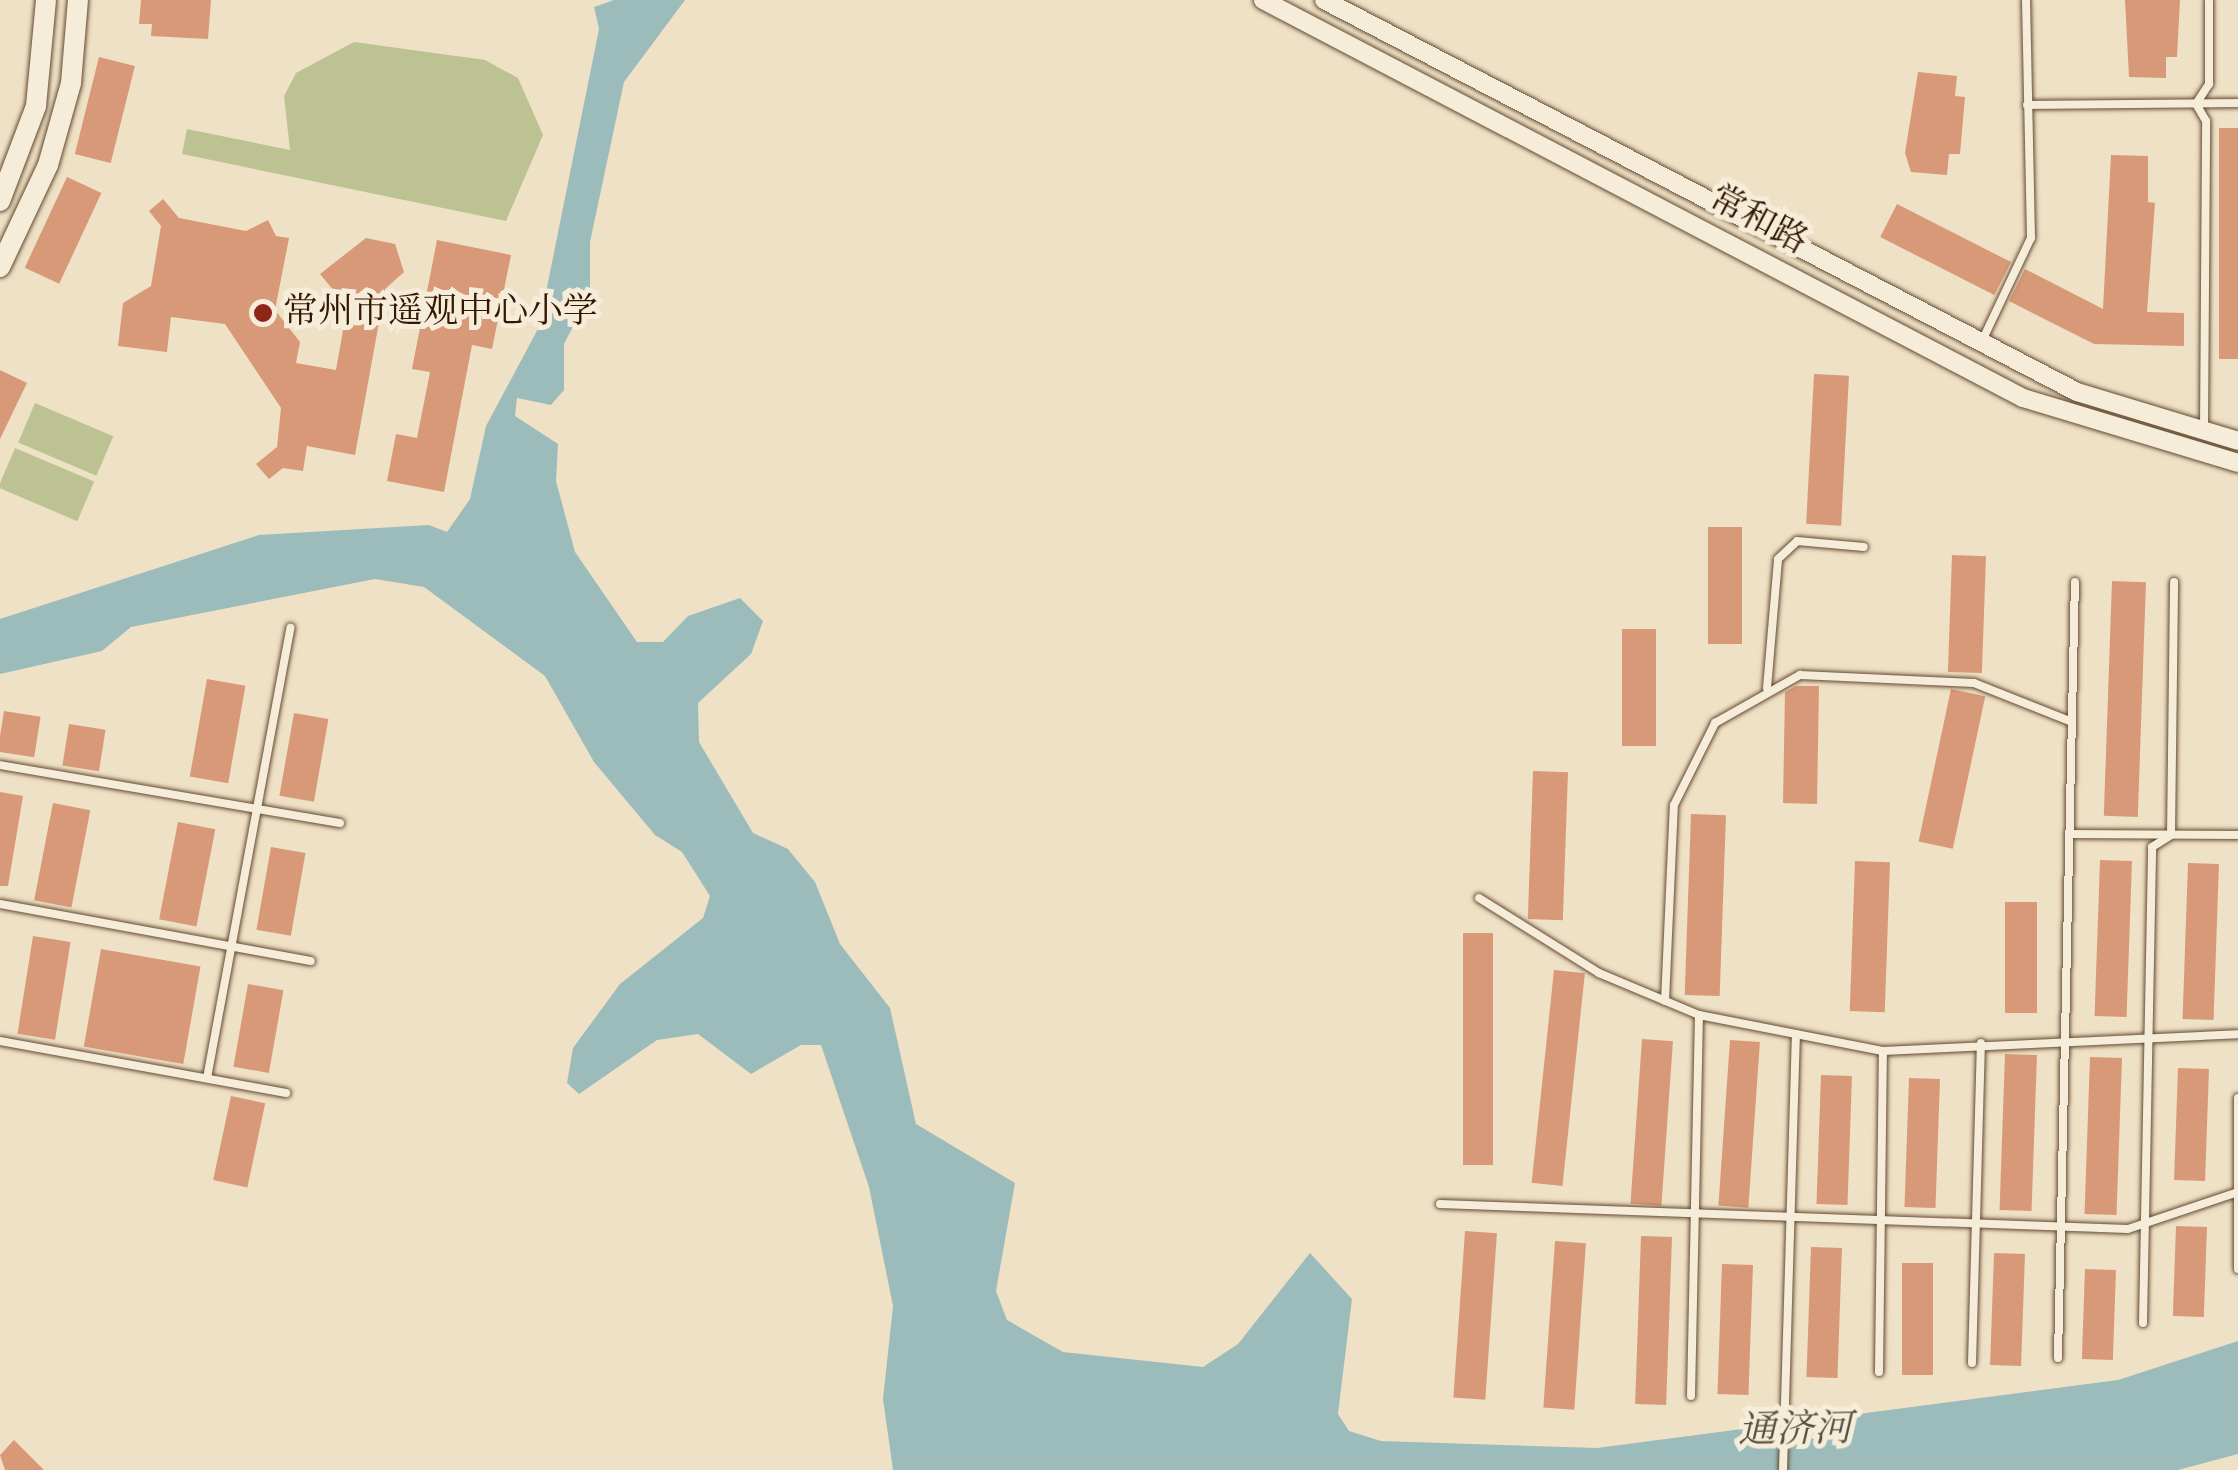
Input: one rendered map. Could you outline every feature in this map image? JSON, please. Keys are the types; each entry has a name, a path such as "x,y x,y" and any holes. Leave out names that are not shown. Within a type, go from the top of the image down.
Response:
{"main road":[{"path":"0,201 36,106 46,0"},
{"path":"0,267 48,165 71,83 78,0"}],"street":[{"name":"常和路","path":"1263,0 2024,398 2173,451 2238,463"},
{"name":"常和路","path":"1324,0 2077,392 2204,435 2238,441"}],"lane":[{"path":"1982,341 2031,238 2026,0"},
{"path":"2196,104 2209,84 2209,0"},
{"path":"2196,104 2206,121 2204,435"},
{"path":"2027,105 2238,104"},
{"path":"1767,688 1778,559 1797,541 1864,547"},
{"path":"2058,1358 2076,582"},
{"path":"2171,835 2174,582"},
{"path":"207,1078 290,628"},
{"path":"1665,1001 1674,806 1714,723 1767,688 1800,675 1974,683 2072,722"},
{"path":"0,766 340,823"},
{"path":"2070,834 2238,835"},
{"path":"2143,1323 2152,847 2171,835"},
{"path":"1479,898 1599,973 1699,1016 1883,1050 2066,1036 2238,1034"},
{"path":"0,904 311,961"},
{"path":"1691,1396 1699,1016"},
{"path":"1783,1470 1796,1034"},
{"path":"0,1041 286,1093"},
{"path":"1972,1363 1981,1043"},
{"path":"1878,1372 1883,1050"},
{"path":"2238,1098 2238,1270"},
{"path":"1440,1204 1790,1223 2062,1228 2144,1223 2235,1193"}],"green space":[{"path":"354,42 485,60 518,78 543,135 506,221 182,154 187,129 290,150 284,96 296,73"},
{"path":"35,403 113,436 96,476 18,443"},
{"path":"15,448 94,482 77,521 0,488"}],"water":[{"name":"通济河","path":"614,0 685,0 624,82 590,242 590,294 564,344 564,390 551,405 517,398 515,416 558,444 556,481 575,552 637,642 663,642 688,616 740,598 763,621 751,654 698,703 699,742 753,833 788,849 815,882 840,944 890,1008 916,1124 1015,1183 996,1291 1007,1320 1063,1352 1203,1367 1238,1344 1310,1253 1352,1299 1338,1414 1349,1431 1381,1441 1597,1448 2118,1380 2238,1341 2238,1454 2178,1470 893,1470 883,1399 893,1306 869,1187 821,1045 801,1045 751,1074 698,1034 657,1040 579,1094 567,1083 573,1048 620,984 703,918 710,896 682,852 655,835 594,762 545,676 424,587 375,579 131,627 102,651 0,674 0,619 259,535 429,525 447,532 470,499 486,426 539,327 599,29 594,7"}],"building":[{"path":"141,0 211,0 208,39 151,36 152,24 139,24"},
{"path":"2125,0 2180,0 2177,57 2166,57 2166,78 2129,77"},
{"path":"99,57 135,66 111,163 75,154"},
{"path":"1918,72 1957,76 1955,96 1965,97 1960,154 1949,154 1947,175 1911,172 1905,153"},
{"path":"2219,128 2238,128 2238,359 2219,359"},
{"path":"2111,155 2148,156 2148,202 2155,203 2147,312 2184,313 2184,346 2094,344 2009,301 2025,269 2103,309"},
{"path":"67,177 101,193 59,284 25,268"},
{"path":"163,199 179,218 246,231 268,220 276,236 289,238 275,310 300,342 296,363 336,370 347,307 320,274 366,238 395,244 404,272 385,289 355,455 307,446 303,471 283,468 269,479 256,464 277,447 281,408 225,324 171,317 167,352 118,346 123,303 151,286 161,226 149,211"},
{"path":"1897,204 2011,262 1994,295 1880,237"},
{"path":"437,240 511,255 492,349 472,345 444,492 387,481 396,434 417,438 430,372 412,369"},
{"path":"0,370 27,383 0,439"},
{"path":"1814,374 1849,376 1841,526 1806,524"},
{"path":"1708,527 1742,527 1742,644 1708,644"},
{"path":"1952,555 1986,556 1982,673 1948,672"},
{"path":"2112,581 2146,582 2138,817 2104,816"},
{"path":"1622,629 1656,629 1656,746 1622,746"},
{"path":"207,679 245,686 228,783 190,776"},
{"path":"1796,686 1819,686 1817,804 1783,803 1785,692"},
{"path":"1951,689 1985,696 1953,849 1919,842"},
{"path":"4,711 41,717 34,757 0,752"},
{"path":"294,713 328,719 314,802 279,796"},
{"path":"69,724 106,730 99,771 62,765"},
{"path":"1533,771 1568,772 1563,920 1528,919"},
{"path":"0,792 23,796 8,886 0,886"},
{"path":"53,803 90,810 71,907 34,900"},
{"path":"1691,814 1726,815 1720,996 1685,995"},
{"path":"178,822 215,829 196,926 159,919"},
{"path":"271,847 305,853 291,936 256,930"},
{"path":"2100,860 2132,861 2127,1017 2095,1016"},
{"path":"1855,861 1890,862 1885,1012 1850,1011"},
{"path":"2188,863 2219,864 2214,1020 2183,1019"},
{"path":"2005,902 2037,902 2037,1013 2005,1013"},
{"path":"1463,933 1493,933 1493,1165 1463,1165"},
{"path":"33,936 71,942 55,1040 18,1034"},
{"path":"101,949 200,967 183,1064 84,1046"},
{"path":"1554,970 1585,973 1562,1186 1532,1183"},
{"path":"248,984 283,990 269,1073 233,1067"},
{"path":"1642,1039 1673,1041 1661,1206 1630,1204"},
{"path":"1730,1040 1760,1042 1748,1208 1718,1206"},
{"path":"2005,1054 2037,1055 2032,1211 2000,1210"},
{"path":"2090,1057 2122,1058 2117,1215 2085,1214"},
{"path":"2178,1068 2209,1069 2205,1181 2174,1180"},
{"path":"1821,1075 1852,1076 1847,1205 1816,1204"},
{"path":"1909,1078 1940,1079 1935,1208 1904,1207"},
{"path":"231,1096 265,1103 247,1187 213,1180"},
{"path":"2176,1226 2207,1227 2204,1317 2173,1316"},
{"path":"1465,1231 1497,1233 1485,1400 1453,1398"},
{"path":"1641,1236 1672,1237 1666,1405 1635,1404"},
{"path":"1555,1241 1586,1243 1574,1410 1543,1408"},
{"path":"1811,1247 1842,1248 1837,1378 1806,1377"},
{"path":"1994,1253 2025,1254 2021,1366 1990,1365"},
{"path":"1902,1263 1933,1263 1933,1375 1902,1375"},
{"path":"1722,1264 1753,1265 1748,1395 1717,1394"},
{"path":"2085,1269 2116,1270 2113,1360 2082,1359"},
{"path":"14,1440 44,1470 5,1470 0,1455"}],"place":[{"name":"常州市遥观中心小学","path":"263,313"}]}
